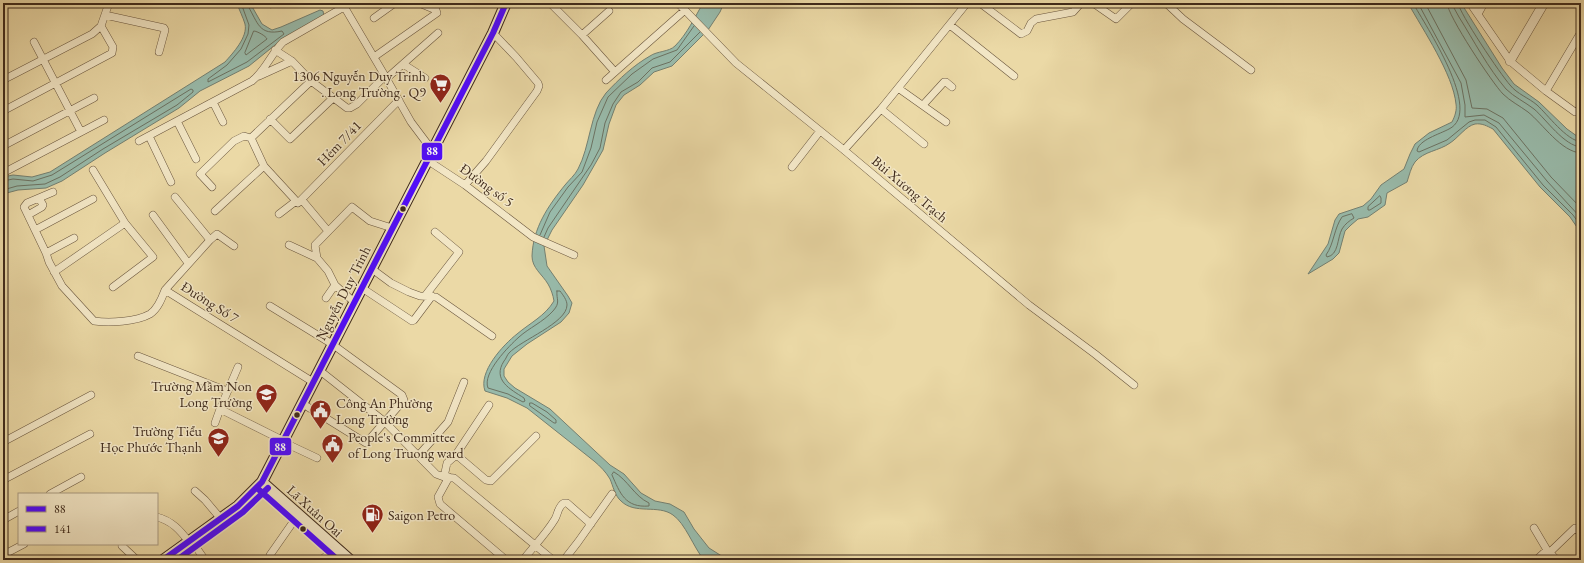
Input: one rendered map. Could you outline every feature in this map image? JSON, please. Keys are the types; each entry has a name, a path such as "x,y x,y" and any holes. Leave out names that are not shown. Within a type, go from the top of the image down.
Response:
{"main road":[{"name":"Nguyễn Duy Trinh","path":"163,560 243,502 262,482 493,33 506,3"},
{"name":"Lã Xuân Oai","path":"262,482 350,560"}],"street":[{"path":"3,80 92,34 101,26 110,3"},
{"path":"374,18 395,3"},
{"path":"374,57 436,13 436,10 419,3"},
{"path":"550,3 582,35 615,72"},
{"name":"Bùi Xương Trạch","path":"678,3 736,63 844,150 1029,305 1134,385"},
{"path":"844,150 882,109 967,3"},
{"path":"980,3 1021,34 1027,31 1036,19 1073,12 1081,3"},
{"path":"1093,3 1116,19 1132,3"},
{"path":"1166,3 1183,19 1251,70"},
{"path":"1470,3 1510,61 1546,91 1575,112 1581,110"},
{"path":"1478,14 1484,3"},
{"path":"1510,61 1544,3"},
{"path":"259,76 275,50 282,42 344,4 411,122 432,150"},
{"path":"582,35 609,11"},
{"path":"606,80 687,13"},
{"path":"105,15 164,28 159,52"},
{"path":"950,25 1014,76"},
{"path":"3,111 112,53 113,47 101,26"},
{"path":"1546,91 1581,32"},
{"path":"275,50 292,61 311,81 347,108 350,108 357,104 438,33"},
{"path":"466,185 486,161 537,91 539,86 516,57 493,33"},
{"path":"34,42 81,132"},
{"path":"139,141 259,76 292,61"},
{"path":"403,64 425,78"},
{"path":"251,138 311,81"},
{"path":"923,105 944,82 952,87"},
{"path":"898,88 946,122"},
{"path":"3,146 94,98"},
{"path":"270,119 290,140 334,98"},
{"name":"Hẻm 7/41","path":"279,214 299,201 399,100"},
{"path":"213,102 224,122"},
{"path":"882,109 924,144"},
{"path":"3,173 104,120"},
{"path":"177,121 196,159"},
{"path":"792,167 820,131"},
{"path":"149,136 171,182"},
{"path":"212,187 200,174 234,141 244,136 251,138 264,166 328,231"},
{"name":"Đường số 5","path":"427,160 466,185 531,236 574,255"},
{"path":"215,210 264,166"},
{"path":"93,170 125,223 153,257 113,287"},
{"path":"53,192 25,204 24,207 46,253 48,262 54,272 125,223"},
{"path":"28,215 42,207 39,198"},
{"path":"175,198 210,240"},
{"path":"35,230 93,199"},
{"path":"317,258 315,245 352,207 370,221 392,228"},
{"path":"153,215 188,263"},
{"path":"362,288 412,321 414,320 459,252 436,232"},
{"path":"165,290 188,263 217,234 234,246"},
{"path":"46,253 74,238"},
{"path":"289,245 317,258 328,271 336,285 354,302"},
{"path":"372,269 391,283 409,292 436,297 492,336"},
{"name":"Đường Số 7","path":"54,272 62,286 94,321 103,322 137,319 151,313 159,304 165,290 313,382"},
{"path":"326,298 336,285"},
{"path":"270,306 332,344 402,395 404,398 404,400 368,441 364,442 303,404"},
{"path":"138,356 227,391"},
{"path":"215,423 238,367"},
{"path":"319,370 385,422 436,474 454,478 553,560"},
{"path":"418,456 448,422 464,382"},
{"path":"3,442 91,395"},
{"path":"489,405 455,456 447,463 447,477 438,497 440,504 506,560"},
{"path":"220,409 317,458"},
{"path":"3,480 90,434"},
{"path":"455,456 459,457 486,480 490,481 536,436"},
{"path":"52,493 81,477"},
{"path":"195,491 205,500 221,519"},
{"path":"564,560 612,494"},
{"path":"523,560 552,524 558,514 559,506 564,503 567,503 591,524"},
{"path":"3,520 18,512"},
{"path":"270,555 298,515"},
{"path":"158,517 172,523 190,541 205,560"},
{"path":"1534,528 1548,552 1557,560"},
{"path":"1536,560 1548,552 1575,528 1581,532"},
{"path":"3,555 22,545"},
{"path":"122,546 137,560"},
{"path":"321,560 336,548"}],"water":[{"path":"237,3 250,3 262,24 272,30 320,10 323,11 324,16 275,45 249,66 200,91 179,108 62,181 46,188 18,190 3,194 3,177 13,175 32,177 50,172 225,62 239,44 244,34 245,24"},
{"path":"703,3 724,3 708,30 672,66 654,72 640,85 624,95 616,105 609,124 603,150 583,185 552,230 544,246 547,266 572,303 569,313 561,322 527,344 512,356 504,369 504,376 515,388 550,409 610,465 624,474 641,493 655,501 670,504 684,512 694,529 709,548 728,560 704,560 682,524 673,515 661,510 633,508 621,501 614,491 607,474 594,461 527,408 507,398 485,391 484,384 488,368 499,352 511,339 542,315 554,301 552,292 546,280 535,267 532,260 535,236 547,209 578,169 585,151 593,120 601,101 606,93 616,83 638,64 653,54 675,46 687,31"},
{"path":"1408,3 1461,3 1502,68 1514,84 1539,102 1567,129 1581,139 1581,233 1570,217 1540,187 1493,129 1482,124 1475,124 1468,127 1446,146 1427,153 1419,158 1412,166 1407,182 1387,193 1385,205 1368,217 1358,219 1351,225 1345,231 1339,253 1333,259 1308,274 1328,244 1335,220 1339,214 1363,206 1371,199 1381,185 1404,169 1415,144 1429,133 1452,122 1454,118 1456,104 1454,92 1449,79 1436,52"}],"transit line":[{"name":"88","path":"163,560 238,506 262,482 493,33 506,3"},
{"name":"141","path":"257,488 338,560"},
{"name":"141","path":"177,560 243,512 268,488"}],"place":[{"name":"1306 Nguyễn Duy Trinh . Long Trường . Q9","path":"441,104"},
{"name":"Trường Mầm Non Long Trường","path":"267,414"},
{"name":"Công An Phường Long Trường","path":"320,430"},
{"name":"Trường Tiểu Học Phước Thạnh","path":"218,458"},
{"name":"People's Committee of Long Truong ward","path":"333,464"},
{"name":"Saigon Petro","path":"373,534"}]}
